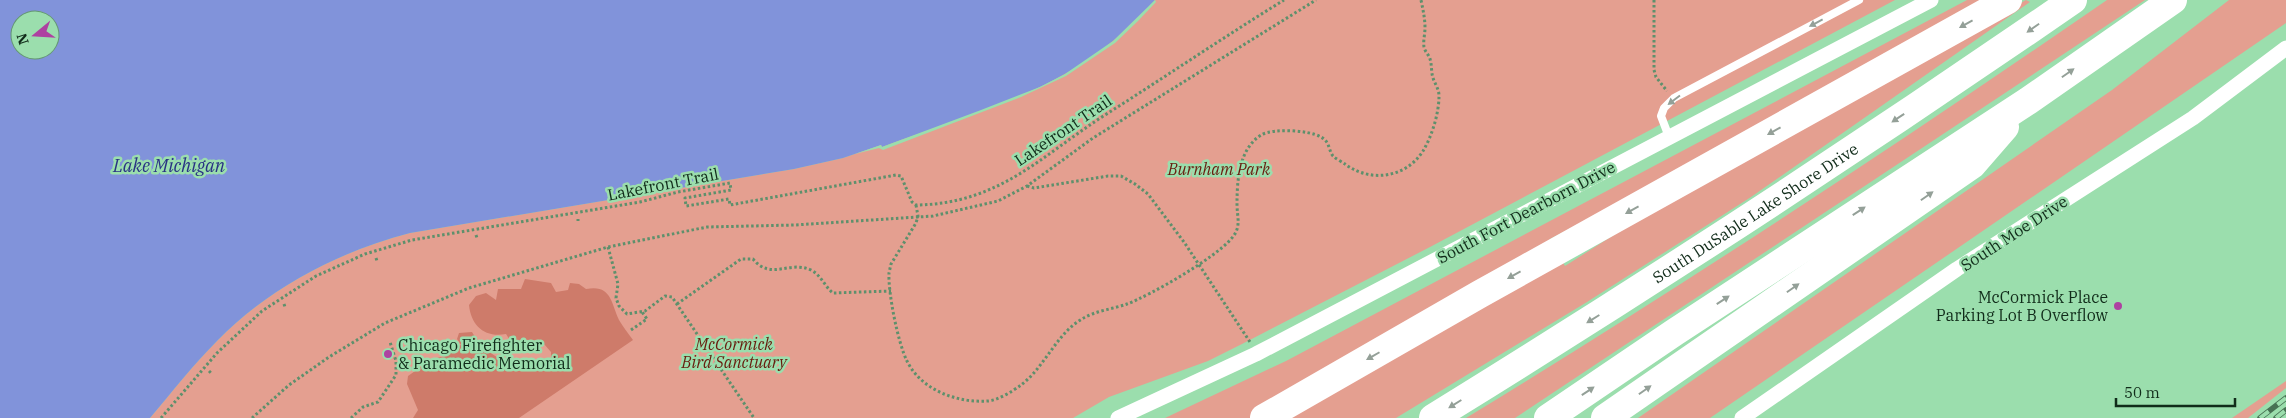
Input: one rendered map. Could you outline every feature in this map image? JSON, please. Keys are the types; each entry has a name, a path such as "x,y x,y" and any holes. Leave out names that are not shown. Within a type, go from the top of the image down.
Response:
{"highway":[{"path":"1264,418 2008,0"},
{"name":"South DuSable Lake Shore Drive","path":"1433,418 1731,230 2073,0"},
{"path":"1548,418 1675,332 2028,101 2173,0"},
{"path":"1605,418 1972,165 2028,101"}],"street":[{"name":"South Fort Dearborn Drive","path":"1118,418 1256,354 1931,0"},
{"name":"South Moe Drive","path":"1742,418 1957,269 2192,118 2286,48"}],"lane":[{"path":"1669,137 1661,116 1664,108 1674,98 1859,0"}],"path":[{"name":"Lakefront Trail","path":"161,418 216,353 262,312 316,276 365,254 412,240 640,202 678,192 730,183 731,190 685,198 686,206 729,199 730,206 896,175 901,176 912,202 916,205 957,200 986,192 1021,175 1068,140 1209,46 1284,0"},
{"name":"Lakefront Trail","path":"252,418 289,385 329,357 385,323 469,288 608,247 707,227 804,225 933,216 968,210 998,201 1027,186 1093,138 1316,0"},
{"path":"916,205 918,216 909,239 892,264 889,281 907,362 926,383 951,399 987,402 999,398 1021,385 1044,362 1068,331 1083,318 1129,304 1199,264 1229,242 1238,231 1240,221 1237,206 1238,178 1244,155 1250,143 1263,134 1277,131 1319,135 1328,142 1334,157 1351,169 1370,177 1396,172 1409,166 1423,151 1434,124 1439,96 1433,79 1430,57 1423,44 1425,16 1421,0"},
{"path":"1654,0 1654,70 1656,78 1674,98"},
{"path":"1027,186 1034,188 1108,176 1121,176 1148,194 1243,329 1256,354"},
{"path":"608,247 618,284 616,298 619,306 627,314 642,312 665,296 672,297 754,418"},
{"path":"677,304 741,259 748,258 753,259 760,267 769,270 803,267 814,271 833,293 891,291"},
{"path":"631,330 647,319 642,312"},
{"path":"351,418 363,407 378,402 396,375 396,361 390,342"}],"green space":[{"name":"Burnham Park","path":"1155,0 1895,0 1430,247 1242,344 1208,361 1109,397 1073,418 150,418 217,341 259,304 306,274 357,250 410,233 794,169 843,158 881,145 882,147 1040,87 1102,49"},
{"path":"1967,0 1985,0 1664,180 1550,239 1565,266 1661,205 2026,0 2030,2 1751,197 1587,302 1396,418 1165,418 1286,361"},
{"path":"2107,0 2145,0 1515,418 1466,418 1790,214"},
{"path":"2229,0 2286,0 2286,23 1710,418 1638,418 2112,90"},
{"path":"2286,381 2286,388 2248,418 2232,418"}],"shaded area":[{"path":"525,279 551,283 556,292 568,290 570,283 579,284 586,289 601,289 609,296 619,320 633,340 519,418 413,418 418,410 407,384 408,376 432,359 446,356 452,349 461,345 457,339 459,333 472,332 492,354 513,364 531,363 541,365 551,358 551,352 544,344 522,346 509,339 506,334 492,334 480,329 470,312 469,305 476,296 486,293 496,300 498,289 521,289"}],"water":[{"name":"Lake Michigan","path":"0,0 1155,0 1116,39 1066,73 988,109 882,147 881,145 843,158 794,169 410,233 357,250 306,274 259,304 217,341 150,418 0,418"}],"pier":[{"path":"1155,0 1156,2 1115,43 1066,76 1021,97 883,150 879,148 855,154 881,145 882,147 1040,87 1065,74 1113,41"}],"railway":[{"path":"2260,418 2286,398"},
{"path":"2276,418 2286,410"}],"place":[{"name":"McCormick Place Parking Lot B Overflow","path":"2118,306"},
{"name":"Chicago Firefighter & Paramedic Memorial","path":"388,354"}],"park label":[{"name":"McCormick Bird Sanctuary","path":"734,353"}]}
